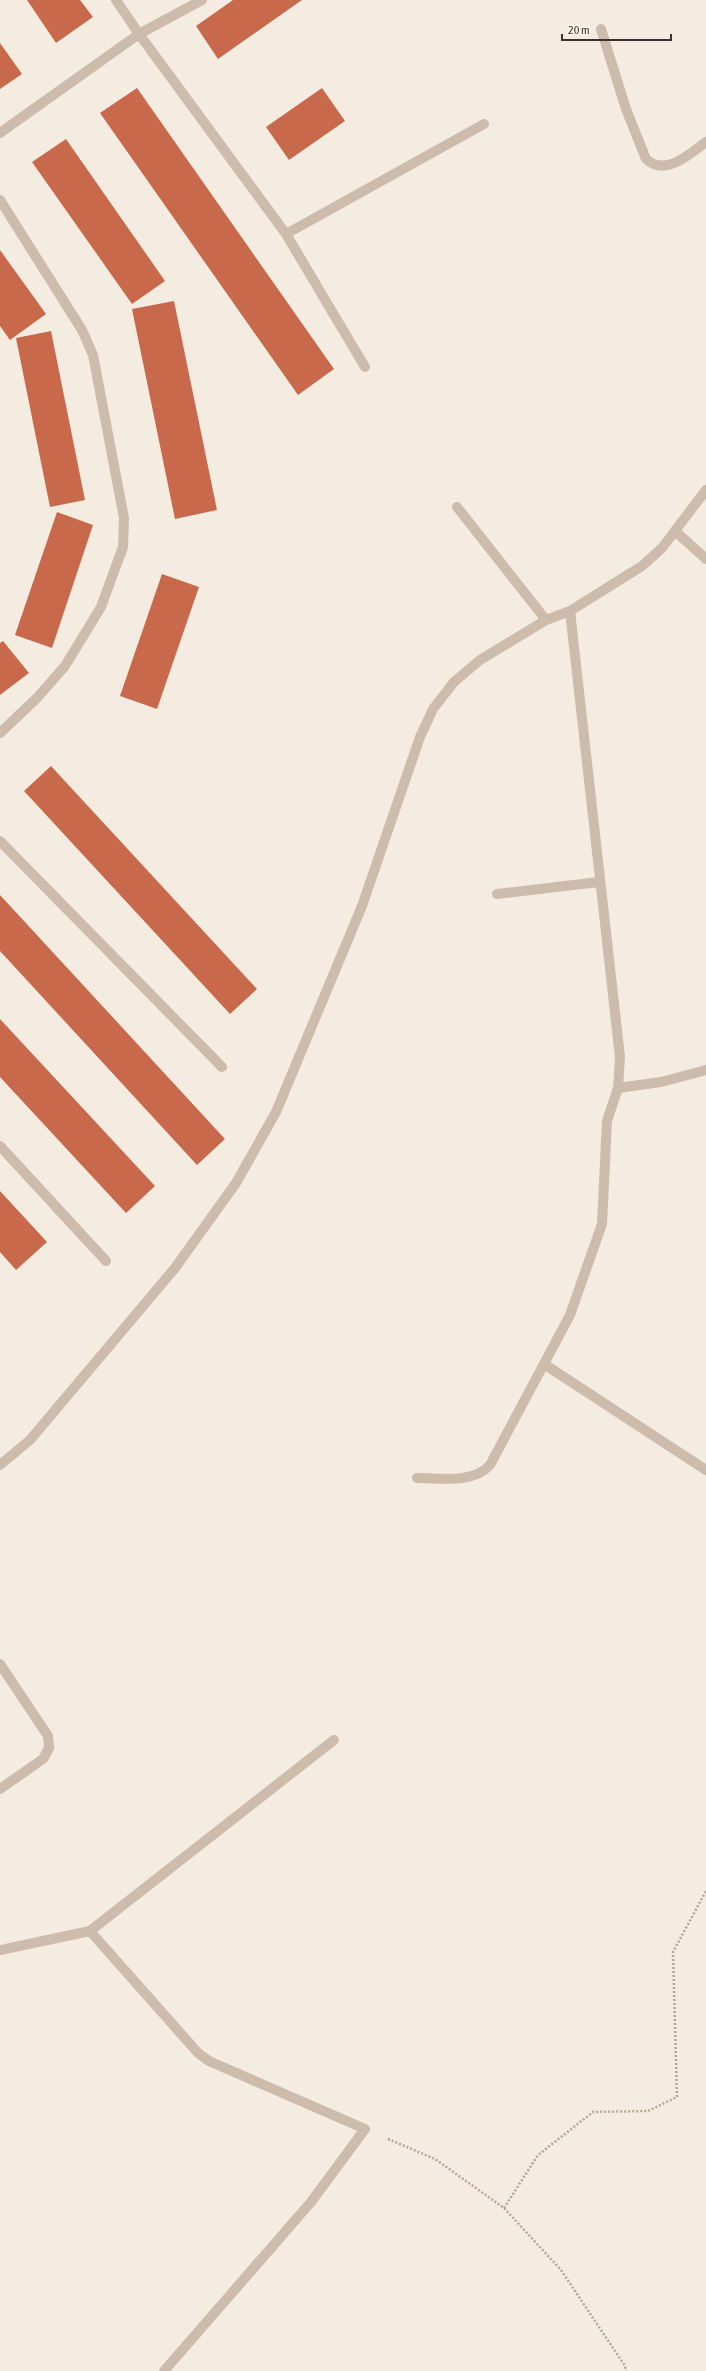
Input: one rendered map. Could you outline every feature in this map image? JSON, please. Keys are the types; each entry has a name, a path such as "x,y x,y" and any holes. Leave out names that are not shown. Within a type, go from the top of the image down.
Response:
{"street":[{"path":"116,0 139,34 286,234 365,367"},
{"path":"0,133 139,34 202,0"},
{"path":"601,29 626,109 646,158 652,164 668,165 706,142"},
{"path":"286,234 484,124"},
{"path":"0,200 82,330 93,355 124,518 123,547 101,607 65,666 36,698 0,733"},
{"path":"0,1465 30,1440 175,1268 236,1183 276,1112 362,906 420,737 433,709 454,682 480,660 546,620 570,611 642,566 662,548 706,490"},
{"path":"457,507 546,620"},
{"path":"675,531 706,559"},
{"path":"417,1478 471,1477 485,1471 490,1466 570,1316 602,1224 607,1121 618,1088 620,1057 599,882 570,611"},
{"path":"0,841 222,1066"},
{"path":"497,894 599,882"},
{"path":"618,1088 661,1082 706,1070"},
{"path":"0,1146 106,1261"},
{"path":"544,1364 706,1470"},
{"path":"0,1664 48,1736 49,1748 43,1759 0,1788"},
{"path":"0,1950 90,1931 334,1740"},
{"path":"90,1931 198,2053 208,2061 365,2129 311,2202 164,2371"}],"path":[{"path":"504,2208 538,2155 593,2112 648,2111 677,2097 674,1952 706,1891"},
{"path":"365,2129 435,2159 504,2208 561,2270 625,2366 626,2371"}],"building":[{"path":"27,0 80,0 93,17 56,43"},
{"path":"233,0 302,0 218,59 196,26"},
{"path":"0,43 22,74 0,89"},
{"path":"137,88 334,369 298,395 100,113"},
{"path":"322,88 345,121 289,160 266,127"},
{"path":"66,139 165,281 132,304 32,162"},
{"path":"0,250 46,314 10,340 0,326"},
{"path":"174,301 217,510 175,519 132,309"},
{"path":"51,331 85,500 50,507 16,338"},
{"path":"57,512 93,525 52,648 15,635"},
{"path":"162,574 199,587 157,709 120,696"},
{"path":"3,641 29,673 0,695 0,643"},
{"path":"51,766 257,989 230,1014 24,791"},
{"path":"0,895 225,1139 197,1165 0,951"},
{"path":"0,1019 155,1186 126,1213 0,1077"},
{"path":"0,1191 47,1242 16,1270 0,1252"}]}
